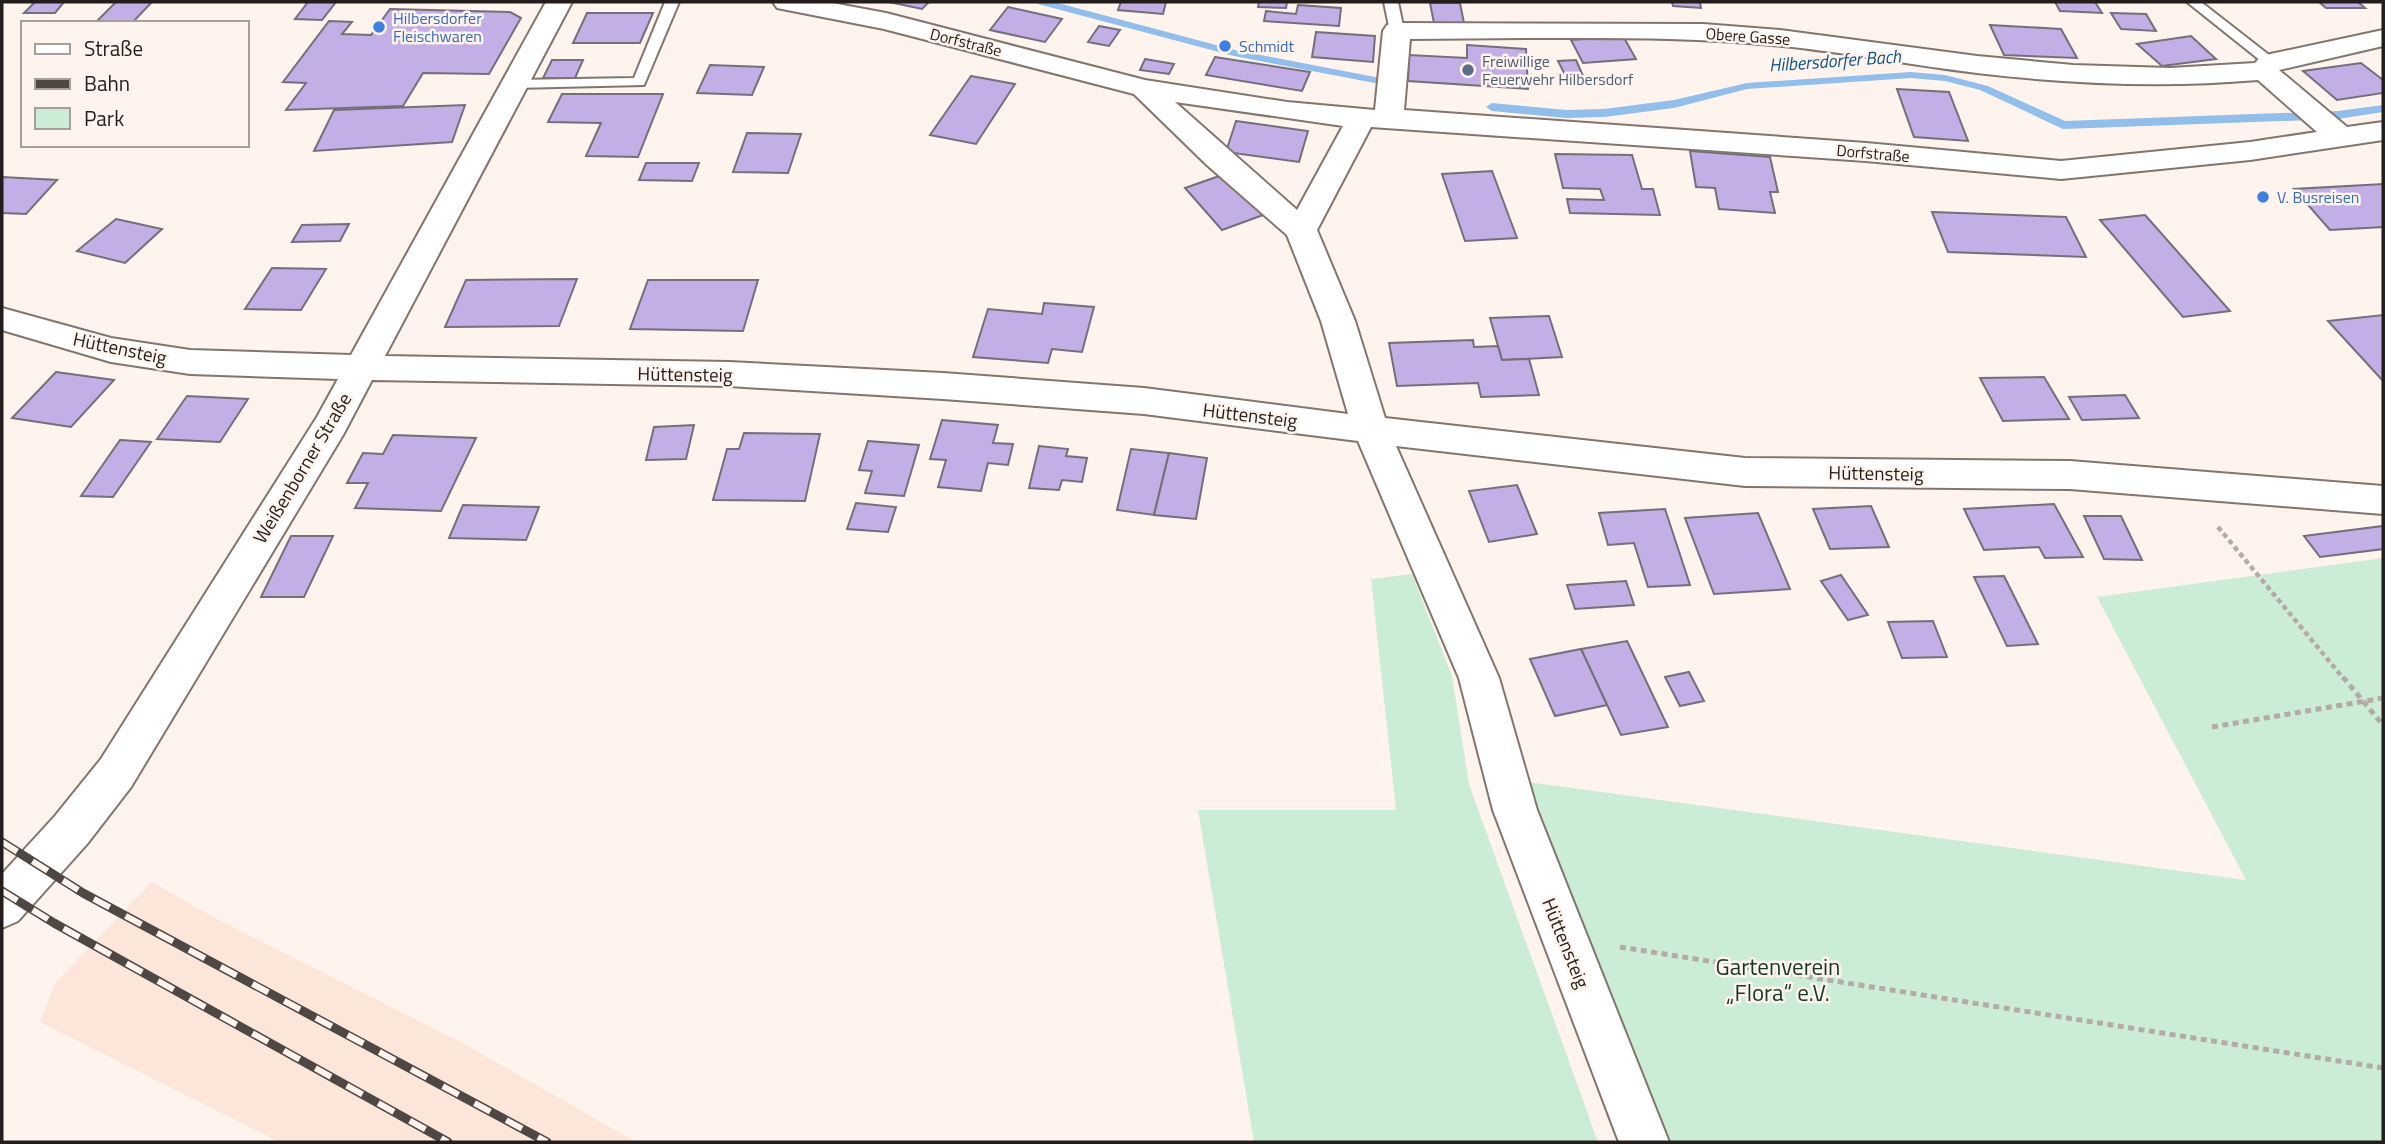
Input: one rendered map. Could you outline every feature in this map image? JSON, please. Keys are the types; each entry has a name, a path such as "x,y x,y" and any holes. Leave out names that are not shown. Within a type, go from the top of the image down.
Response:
{"street":[{"name":"Weißenborner Straße","path":"2,906 71,830 116,773 330,426 559,2"},
{"name":"Dorfstraße","path":"786,2 886,22 1144,88 1287,111 1375,119 1866,152 2062,170 2250,151 2325,123 2383,131"},
{"name":"Obere Gasse","path":"1397,31 1645,30 1733,34 1829,42 2009,68 2085,73 2201,75 2268,66 2383,38"},
{"path":"1301,230 1375,119 1397,31"},
{"path":"2268,66 2325,123"},
{"name":"Dorfstraße","path":"1144,88 1218,158 1301,230 1339,321 1371,429"},
{"name":"Hüttensteig","path":"2,319 111,350 190,362 360,368 729,374 943,386 1144,401 1745,472 2070,475 2383,500"},
{"name":"Hüttensteig","path":"1371,429 1479,678 1515,810 1644,1142"}],"lane":[{"path":"515,84 639,82 672,2"},
{"path":"1391,2 1397,31"},
{"path":"2193,2 2268,66"}],"path":[{"path":"2182,483 2383,725"},
{"path":"2212,727 2383,698"},
{"path":"1564,938 2383,1068"}],"shaded area":[{"path":"152,882 213,917 463,1043 636,1142 279,1142 40,1022 55,983"}],"green space":[{"name":"Gartenverein „Flora“ e.V.","path":"2383,558 2383,1142 1667,1142 1521,781 2246,880 2097,597"},
{"path":"1412,574 1452,676 1469,784 1598,1142 1254,1142 1198,810 1396,810 1371,579"}],"building":[{"path":"35,2 64,2 55,13 24,13"},
{"path":"116,2 152,2 134,21 97,21"},
{"path":"308,2 336,2 322,20 295,19"},
{"path":"889,2 929,2 922,9"},
{"path":"1121,2 1166,2 1163,14 1118,10"},
{"path":"1259,2 1287,2 1286,8 1258,7"},
{"path":"1672,2 1700,2 1701,8 1673,6"},
{"path":"2055,2 2095,2 2102,13 2060,11"},
{"path":"2319,2 2358,2 2365,8 2326,8"},
{"path":"1430,3 1460,3 1464,23 1434,23"},
{"path":"1298,5 1341,8 1339,26 1264,21 1266,11 1296,14"},
{"path":"1008,7 1062,19 1045,42 990,30"},
{"path":"390,9 510,12 521,18 489,74 423,73 403,106 286,110 306,83 283,82 329,21 352,22 342,34 371,35"},
{"path":"587,13 653,13 640,43 573,43"},
{"path":"2111,13 2146,14 2156,31 2121,29"},
{"path":"1990,25 2061,29 2077,58 2004,55"},
{"path":"1099,26 1120,30 1109,46 1088,42"},
{"path":"1316,32 1375,36 1373,62 1312,57"},
{"path":"1623,36 1636,59 1583,63 1571,40"},
{"path":"2191,36 2216,59 2162,66 2137,44"},
{"name":"Freiwillige Feuerwehr Hilbersdorf","path":"1467,45 1526,49 1528,89 1408,81 1409,55 1467,58"},
{"path":"1215,57 1310,72 1302,91 1206,75"},
{"path":"1145,59 1174,64 1169,74 1140,70"},
{"path":"552,60 583,60 575,78 543,78"},
{"path":"1576,60 1584,78 1567,79 1558,61"},
{"path":"2361,63 2383,80 2383,93 2337,100 2303,71"},
{"path":"710,65 764,67 752,95 697,93"},
{"path":"971,76 1015,84 976,144 930,135"},
{"path":"1897,89 1949,92 1968,141 1914,137"},
{"path":"562,94 663,94 638,157 586,156 601,123 548,122"},
{"path":"465,105 452,142 314,151 334,110"},
{"path":"1236,121 1308,131 1299,162 1226,152"},
{"path":"747,133 801,134 788,173 733,172"},
{"path":"1690,151 1770,157 1778,192 1770,192 1775,213 1719,209 1715,188 1696,187"},
{"path":"1555,154 1632,155 1642,189 1653,189 1660,215 1570,213 1567,199 1604,200 1600,189 1563,188"},
{"path":"646,163 699,163 692,181 639,180"},
{"path":"1492,171 1517,238 1465,241 1442,174"},
{"path":"1225,174 1263,215 1222,230 1185,188"},
{"path":"2,177 57,180 26,214 2,213"},
{"path":"2383,184 2383,227 2330,230 2294,189"},
{"path":"1932,212 2066,217 2086,257 1948,252"},
{"path":"2145,215 2230,311 2183,317 2100,220"},
{"path":"116,219 162,229 125,263 77,251"},
{"path":"349,224 340,241 292,242 302,225"},
{"path":"272,268 326,269 301,310 245,309"},
{"path":"577,279 559,326 445,327 466,280"},
{"path":"648,280 758,280 743,331 630,329"},
{"path":"1044,303 1094,307 1082,352 1052,349 1048,363 973,357 988,309 1042,314"},
{"path":"2383,315 2383,381 2328,321"},
{"path":"1549,316 1562,357 1502,360 1490,318"},
{"path":"1473,340 1474,347 1498,346 1502,360 1529,359 1539,395 1481,397 1478,383 1397,386 1389,343"},
{"path":"56,372 114,380 71,427 12,418"},
{"path":"2044,377 2069,419 2003,421 1980,378"},
{"path":"2125,395 2139,418 2082,420 2069,397"},
{"path":"187,396 248,399 220,442 157,439"},
{"path":"942,420 998,425 993,443 1013,444 1008,465 988,463 981,491 938,487 946,460 930,459"},
{"path":"694,425 686,459 646,460 654,427"},
{"path":"744,433 820,434 805,501 713,500 727,449 739,449"},
{"path":"393,435 476,438 441,511 355,508 368,483 347,483 363,453 383,454"},
{"path":"120,440 151,442 113,497 81,496"},
{"path":"868,441 919,445 904,496 865,493 872,471 859,470"},
{"path":"1039,446 1068,449 1066,456 1087,458 1082,482 1062,480 1059,490 1029,488"},
{"path":"1131,449 1169,453 1154,515 1117,510"},
{"path":"1169,453 1207,458 1196,519 1154,515"},
{"path":"1517,485 1537,534 1489,542 1469,491"},
{"path":"856,503 896,507 888,532 847,529"},
{"path":"2054,504 2083,557 2045,558 2039,547 1984,550 1964,509"},
{"path":"463,505 539,507 526,540 449,538"},
{"path":"1871,506 1889,547 1830,549 1813,509"},
{"path":"1665,509 1690,585 1648,587 1634,543 1608,545 1599,513"},
{"path":"1758,513 1790,589 1714,594 1685,518"},
{"path":"2084,516 2121,516 2142,560 2104,559"},
{"path":"2383,526 2383,549 2320,557 2304,536"},
{"path":"291,536 333,536 304,597 261,597"},
{"path":"1841,575 1868,615 1848,620 1821,581"},
{"path":"2004,576 2038,644 2007,646 1974,577"},
{"path":"1626,581 1634,605 1575,609 1567,585"},
{"path":"1933,621 1947,657 1902,658 1888,622"},
{"path":"1627,641 1668,727 1621,735 1581,649"},
{"path":"1581,649 1607,705 1555,716 1530,659"},
{"path":"1689,672 1704,701 1680,706 1665,677"}],"waterway":[{"name":"Hilbersdorfer Bach","path":"1042,2 1234,53 1380,81"},
{"name":"Hilbersdorfer Bach","path":"1492,107 1566,114 1604,113 1674,104 1747,86 1911,75 1945,78 1984,88 2063,125 2338,115 2383,109"}],"railway":[{"path":"2,842 83,893 547,1142"},
{"path":"2,891 54,923 448,1142"}],"place":[{"name":"Hilbersdorfer Fleischwaren","path":"379,27"},
{"name":"Schmidt","path":"1225,46"},
{"name":"Freiwillige Feuerwehr Hilbersdorf","path":"1468,70"},
{"name":"V. Busreisen","path":"2263,197"}]}
